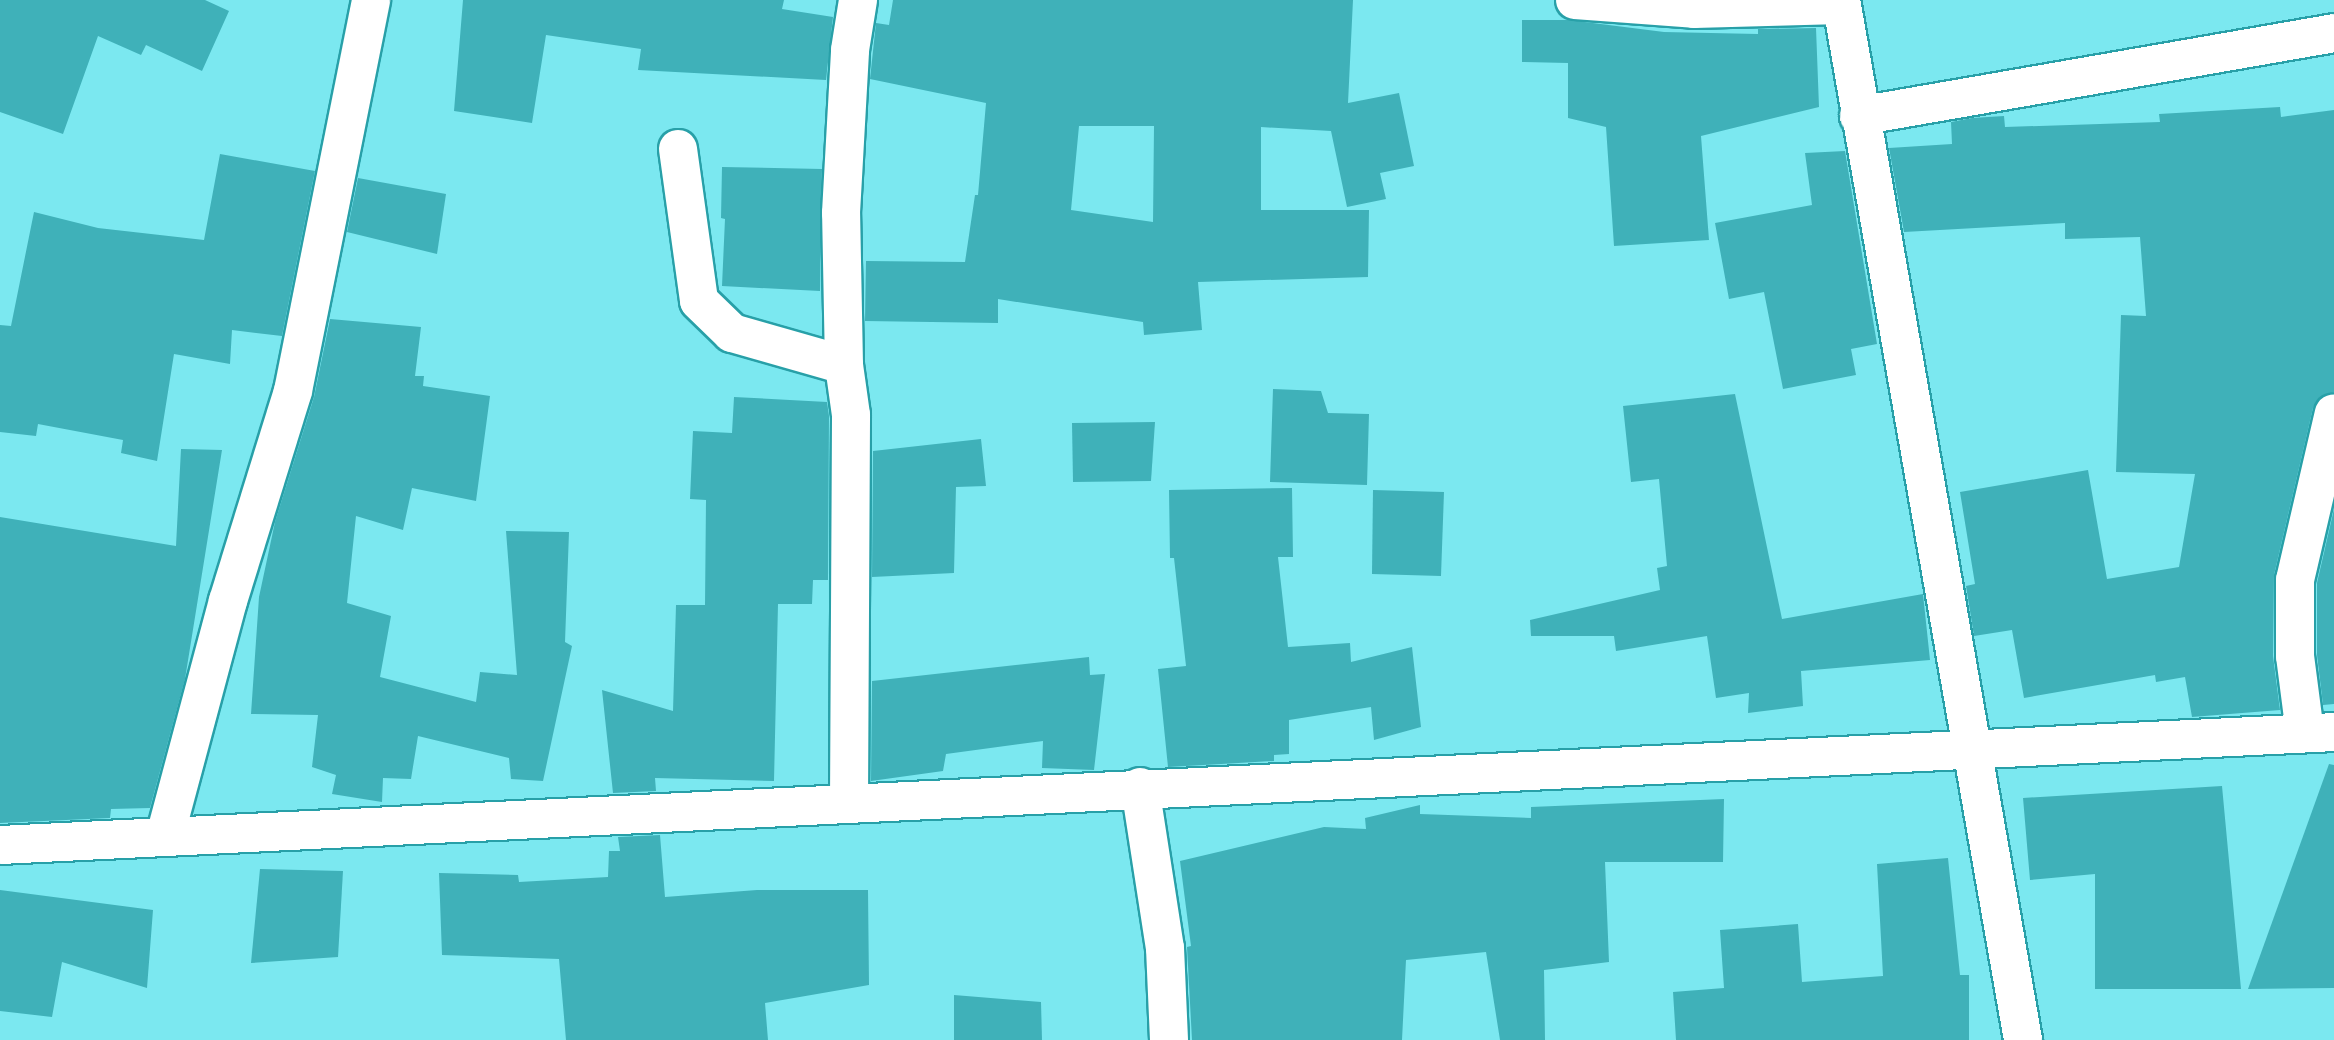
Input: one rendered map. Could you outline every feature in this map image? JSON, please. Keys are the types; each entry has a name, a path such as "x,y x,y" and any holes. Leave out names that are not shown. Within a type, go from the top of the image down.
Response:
{"street":[{"path":"165,836 228,601 300,366 371,0"},
{"path":"849,802 851,415 844,365 841,213 850,50 858,0"},
{"path":"1575,0 1694,9 1841,2 1859,116 1975,748 2023,1040"},
{"path":"1859,116 2334,33"},
{"path":"678,149 699,301 732,333 844,365"},
{"path":"0,845 1140,787 2320,732 2295,656 2295,580 2334,414"},
{"path":"1140,787 1166,948 1169,1040"}],"building":[{"path":"0,0 205,0 229,11 202,71 146,45 141,55 98,36 63,134 0,112"},
{"path":"463,0 784,0 782,9 833,17 826,80 638,70 641,49 546,35 532,123 454,111"},
{"path":"893,0 1353,0 1348,103 1399,93 1414,166 1380,173 1386,199 1347,207 1331,131 1261,127 1261,210 1369,210 1368,277 1198,282 1202,330 1144,335 1143,322 998,299 998,323 865,321 866,261 965,262 975,195 978,195 986,103 870,79 876,23 889,25","holes":["1079,126 1154,126 1153,222 1071,210"]},
{"path":"1522,20 1569,20 1664,32 1758,34 1758,29 1816,28 1819,107 1701,136 1709,240 1614,246 1606,127 1568,118 1568,63 1522,62"},
{"path":"2280,107 2281,117 2334,110 2334,392 2319,398 2313,408 2274,575 2273,656 2280,710 2192,717 2185,677 2156,682 2155,675 2024,698 2012,630 1974,636 1966,586 1975,584 1960,492 2088,470 2107,579 2179,567 2195,474 2116,472 2121,315 2146,316 2140,237 2065,239 2065,223 1904,232 1889,148 1952,144 1951,122 1972,118 2004,116 2005,127 2160,122 2159,114"},
{"path":"1845,151 1877,344 1851,349 1856,375 1783,389 1764,292 1729,299 1715,223 1812,205 1805,153"},
{"path":"220,154 315,171 282,336 232,330 230,364 174,354 157,461 121,453 123,440 38,424 36,436 0,432 0,325 11,326 34,212 98,228 204,240"},
{"path":"722,167 822,169 820,291 722,286 725,219 721,218"},
{"path":"358,178 446,194 437,254 347,232"},
{"path":"330,319 421,327 415,376 424,376 423,386 490,396 476,501 412,488 403,530 356,516 347,603 391,616 380,677 476,702 480,672 517,675 506,531 569,532 565,642 572,646 543,781 511,779 509,758 418,736 411,779 383,778 382,802 332,794 336,775 312,767 318,715 251,714 259,597 275,522 314,397"},
{"path":"1273,389 1321,391 1328,413 1369,414 1367,485 1270,482"},
{"path":"1735,394 1782,619 1923,594 1930,660 1801,671 1803,706 1748,713 1749,693 1716,698 1707,636 1616,651 1614,636 1531,636 1530,620 1660,590 1657,568 1667,566 1659,479 1631,482 1623,406"},
{"path":"734,397 827,402 829,416 828,580 813,580 812,604 778,604 774,781 655,778 656,791 613,793 602,690 673,711 676,605 705,605 706,500 690,499 693,431 732,433"},
{"path":"1155,422 1151,481 1073,482 1072,423"},
{"path":"981,439 986,486 956,487 954,573 872,577 873,451"},
{"path":"181,449 222,450 185,679 150,808 111,809 110,818 0,823 0,517 176,546"},
{"path":"1292,488 1293,557 1278,557 1288,647 1350,643 1351,662 1412,647 1421,727 1374,740 1371,707 1289,720 1289,754 1274,755 1274,761 1168,767 1158,669 1186,666 1174,558 1170,558 1169,490"},
{"path":"1373,490 1444,492 1441,576 1372,574"},
{"path":"2334,509 2334,704 2323,705 2317,655 2317,583"},
{"path":"1089,657 1090,675 1105,674 1094,770 1042,768 1043,741 946,754 943,771 871,781 872,681"},
{"path":"2329,764 2334,765 2334,988 2248,989"},
{"path":"2222,786 2241,989 2095,989 2095,874 2030,880 2023,798"},
{"path":"1724,799 1723,862 1605,862 1609,962 1544,970 1545,1040 1500,1040 1486,952 1406,960 1402,1040 1192,1040 1187,947 1191,946 1180,861 1324,827 1366,829 1365,818 1420,805 1420,814 1531,818 1531,807"},
{"path":"660,835 665,897 757,890 868,890 869,985 765,1003 768,1040 566,1040 559,959 442,955 439,873 518,875 519,882 608,877 609,851 620,851 618,837"},
{"path":"1948,858 1960,975 1969,975 1969,1040 1676,1040 1673,992 1724,988 1720,930 1798,924 1802,982 1883,976 1877,864"},
{"path":"260,869 343,871 338,957 251,963"},
{"path":"0,890 153,910 147,988 62,962 52,1017 0,1011"},
{"path":"954,995 1041,1002 1042,1040 954,1040"}]}
